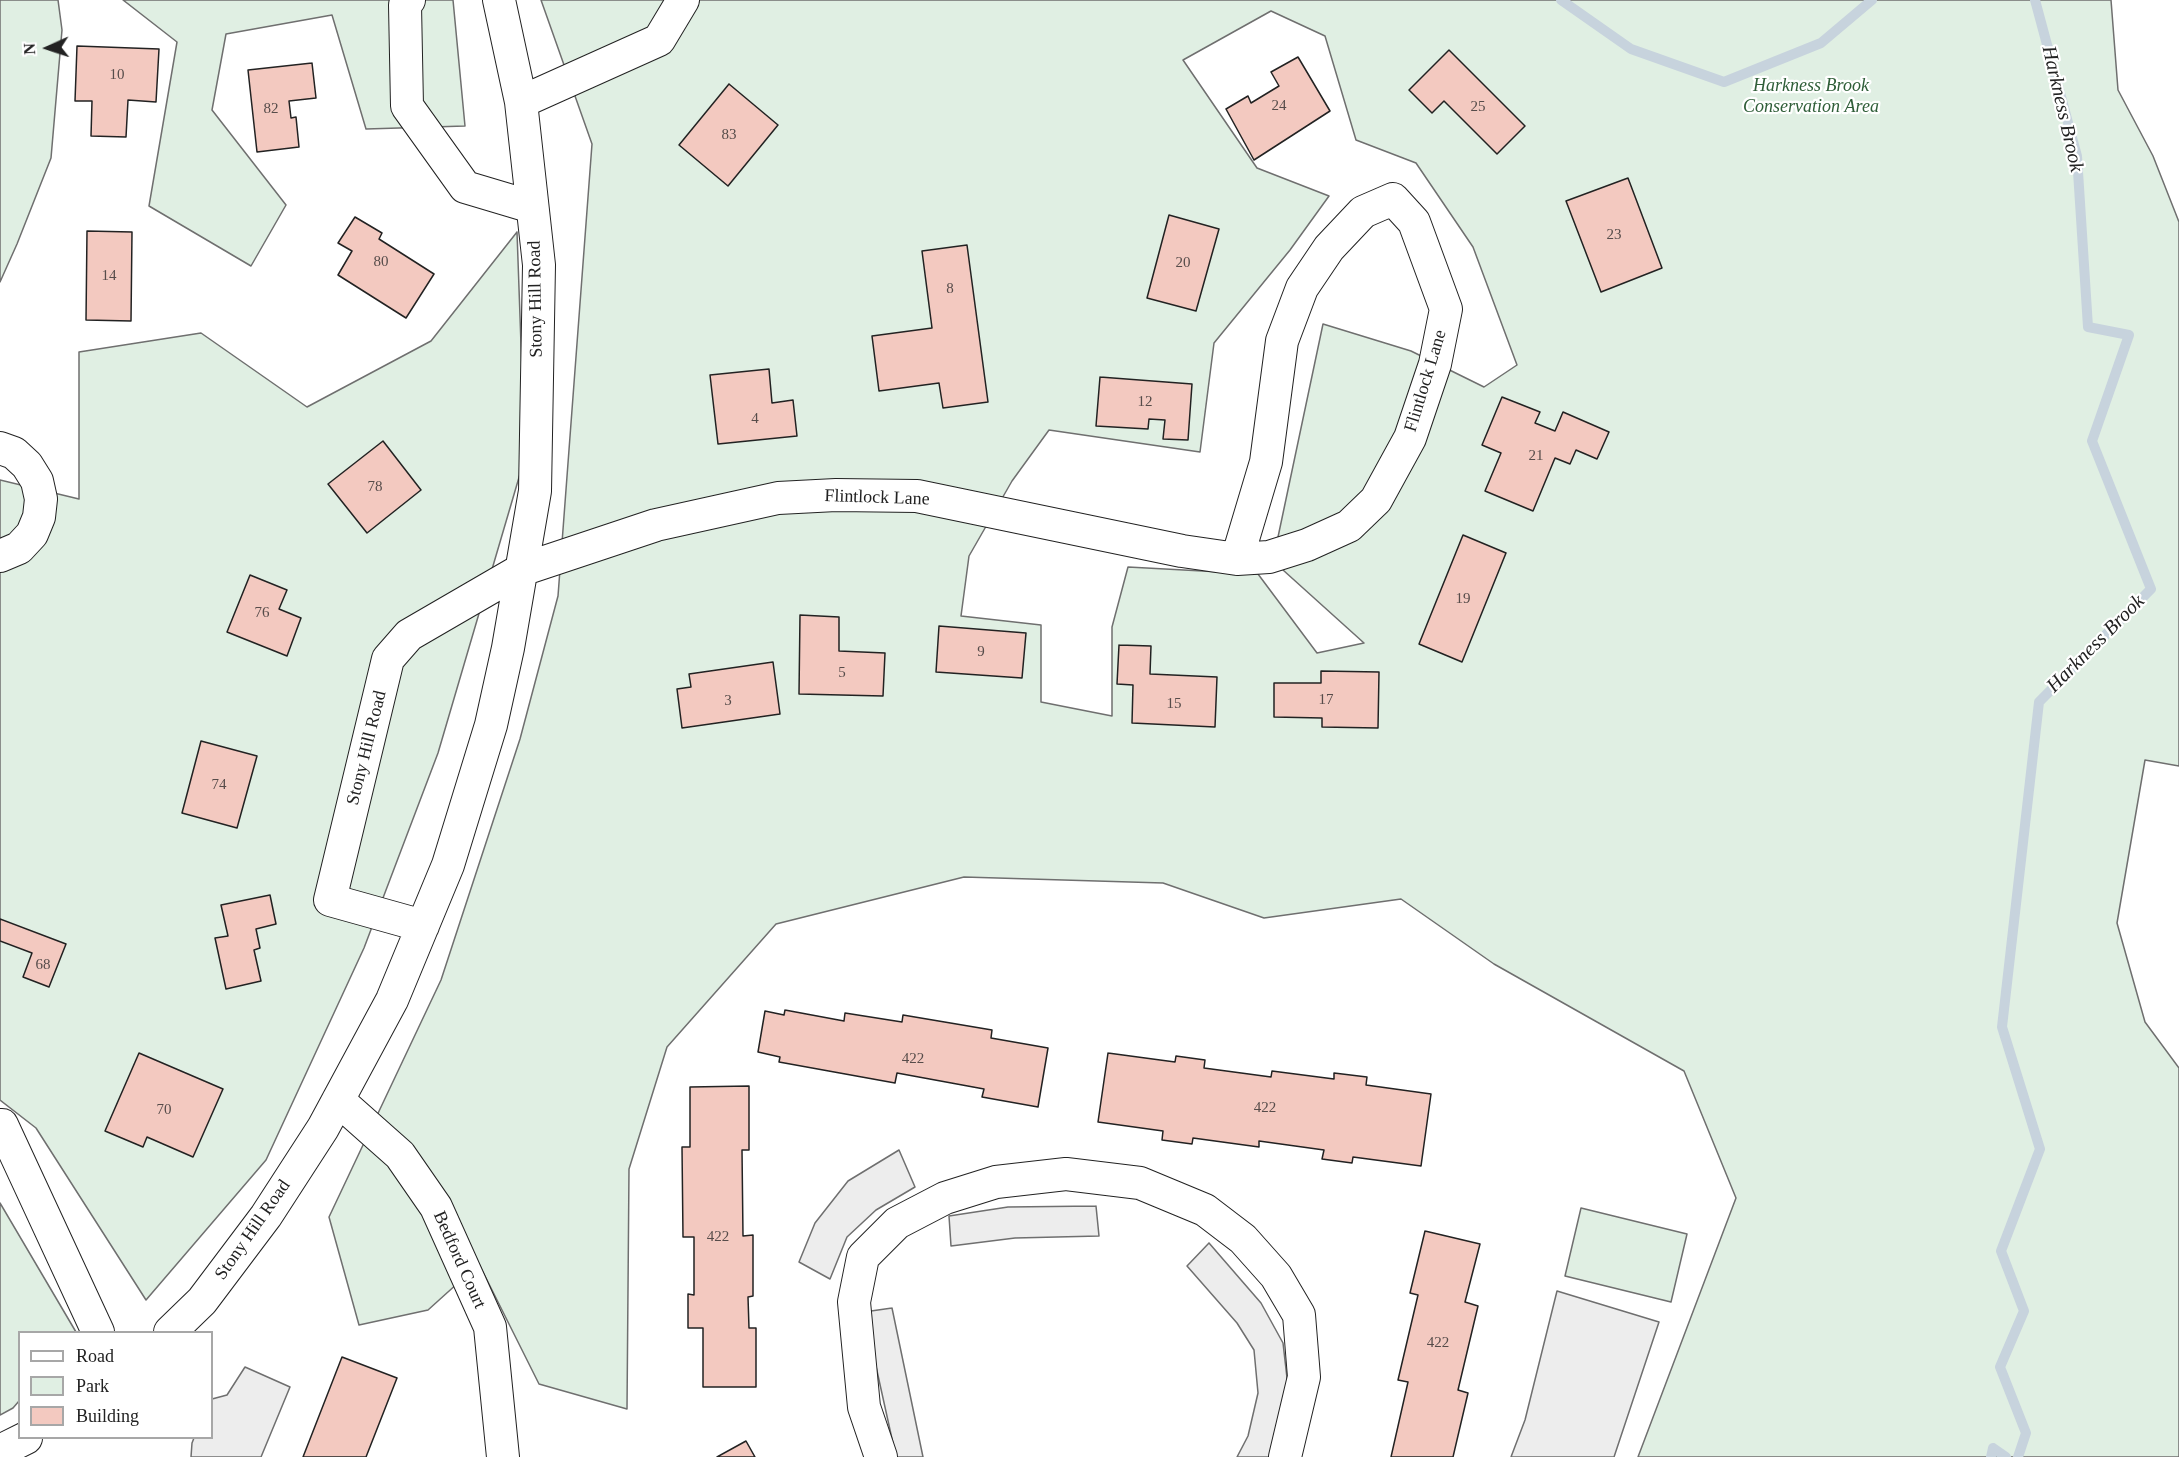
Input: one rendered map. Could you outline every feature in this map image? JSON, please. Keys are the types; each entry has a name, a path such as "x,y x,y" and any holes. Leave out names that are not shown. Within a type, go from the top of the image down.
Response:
{"street":[{"path":"410,0 405,5 407,106 465,187 532,207"},
{"name":"Stony Hill Road","path":"171,1331 202,1301 266,1216 323,1128 392,1000 448,865 491,725 508,648 535,491 539,265 521,102 499,0"},
{"path":"521,102 659,40 683,0"},
{"name":"Flintlock Lane","path":"521,570 656,525 778,498 836,495 917,496 1237,559 1269,557 1307,545 1349,526 1376,500 1410,438 1435,364 1446,309 1414,222 1393,199 1363,212 1329,248 1302,288 1282,341 1266,462 1237,559"},
{"path":"0,448 14,453 27,465 37,481 41,499 39,517 32,534 19,548 0,556"},
{"name":"Stony Hill Road","path":"423,926 330,900 388,659 409,635 521,570"},
{"name":"Bedford Court","path":"338,1100 400,1155 436,1208 490,1327 502,1457"},
{"path":"0,1125 98,1331"},
{"path":"881,1457 864,1407 854,1302 863,1257 897,1224 945,1198 996,1182 1066,1174 1140,1183 1205,1210 1243,1239 1276,1276 1299,1315 1304,1371 1285,1457"},
{"path":"0,1451 22,1439"}],"green space":[{"path":"0,0 58,0 62,30 51,158 0,282"},
{"path":"123,0 453,0 465,126 366,129 332,15 226,34 212,110 286,205 251,266 149,206 177,42"},
{"name":"Harkness Brook Conservation Area","path":"541,0 2111,0 2118,90 2153,156 2179,222 2179,766 2145,760 2117,923 2145,1022 2179,1068 2179,1457 1638,1457 1736,1198 1684,1071 1494,964 1401,899 1264,918 1163,883 964,877 776,924 667,1047 629,1169 627,1409 539,1384 479,1264 428,1310 359,1325 329,1217 441,980 520,739 558,596 592,144","holes":["1271,11 1325,36 1356,140 1416,163 1473,247 1517,365 1484,387 1411,351 1323,324 1278,537 1283,570 1364,643 1317,653 1258,574 1128,567 1112,627 1112,716 1041,702 1041,625 961,616 969,556 1012,481 1049,430 1200,452 1214,343 1290,250 1329,196 1257,168 1183,60"]},
{"path":"517,232 525,457 438,753 364,948 266,1160 146,1300 36,1128 0,1100 0,480 79,499 79,352 201,333 307,407 431,341"},
{"path":"0,1203 75,1331 18,1331 18,1402 13,1408 0,1415"},
{"path":"1581,1208 1687,1234 1671,1302 1565,1276"}],"shaded area":[{"path":"899,1150 915,1187 876,1210 847,1237 830,1279 799,1262 815,1223 848,1181"},
{"path":"1096,1206 1099,1236 1015,1238 951,1246 949,1216 1008,1207"},
{"path":"1209,1243 1261,1303 1283,1343 1287,1378 1286,1416 1273,1457 1237,1457 1248,1436 1258,1393 1254,1350 1237,1323 1187,1266"},
{"path":"1557,1291 1659,1322 1614,1457 1511,1457 1525,1420"},
{"path":"892,1308 923,1457 896,1457 864,1312"},
{"path":"245,1367 290,1387 261,1457 191,1457 194,1439 213,1439 213,1399 227,1395"}],"building":[{"path":"77,46 159,49 156,102 128,100 126,137 91,136 92,101 75,101"},
{"path":"1449,50 1525,126 1497,154 1444,101 1432,113 1409,90"},
{"path":"1298,57 1330,111 1254,160 1226,109 1248,96 1251,103 1279,86 1271,72"},
{"path":"312,63 316,98 289,101 291,118 296,117 299,147 257,152 248,70"},
{"path":"729,84 778,125 728,186 679,145"},
{"path":"1628,178 1662,268 1601,292 1566,201"},
{"path":"1169,215 1219,229 1196,311 1147,298"},
{"path":"355,217 382,233 379,239 434,274 406,318 338,275 352,251 338,243"},
{"path":"87,231 132,232 131,321 86,320"},
{"path":"967,245 988,402 943,408 939,383 879,391 872,336 932,328 922,251"},
{"path":"769,369 772,403 793,400 797,436 718,444 710,375"},
{"path":"1100,377 1192,384 1188,440 1163,439 1165,420 1149,419 1148,429 1096,426"},
{"path":"1502,397 1540,412 1535,423 1555,431 1563,412 1609,432 1597,459 1576,450 1570,464 1555,458 1533,511 1485,491 1501,453 1482,445"},
{"path":"383,441 421,490 367,533 328,484"},
{"path":"1463,535 1506,553 1462,662 1419,644"},
{"path":"250,575 287,590 279,609 301,618 287,656 227,632"},
{"path":"800,615 839,617 839,651 885,653 883,696 799,694"},
{"path":"939,626 1026,633 1022,678 936,672"},
{"path":"1119,645 1151,646 1150,674 1217,677 1215,727 1132,723 1133,685 1117,684"},
{"path":"773,662 780,714 682,728 677,689 691,687 689,674"},
{"path":"1321,671 1379,672 1378,728 1322,727 1322,718 1274,717 1274,683 1321,683"},
{"path":"201,741 257,756 237,828 182,813"},
{"path":"270,895 276,924 256,929 260,948 254,950 261,981 226,989 215,938 228,936 221,905"},
{"path":"0,919 66,944 49,987 23,977 32,953 0,941"},
{"path":"785,1010 844,1021 845,1013 902,1022 903,1015 992,1030 991,1038 1048,1048 1038,1107 982,1097 984,1089 897,1073 895,1083 779,1062 780,1057 758,1052 765,1011 784,1015"},
{"path":"139,1053 223,1089 193,1157 147,1137 143,1147 105,1131"},
{"path":"1108,1053 1175,1062 1176,1056 1205,1060 1204,1068 1271,1077 1272,1071 1334,1079 1334,1073 1367,1077 1366,1085 1431,1094 1421,1166 1353,1157 1352,1163 1322,1159 1324,1150 1259,1141 1259,1147 1193,1138 1192,1144 1162,1140 1163,1131 1098,1122"},
{"path":"749,1086 749,1150 742,1150 743,1236 753,1235 753,1296 748,1297 749,1328 756,1328 756,1387 703,1387 703,1328 688,1328 688,1294 694,1295 694,1237 683,1237 682,1147 690,1147 690,1087"},
{"path":"1425,1231 1480,1244 1465,1302 1478,1306 1458,1390 1468,1393 1453,1457 1391,1457 1408,1382 1398,1380 1418,1295 1410,1293"},
{"path":"342,1357 397,1378 366,1457 303,1457"},
{"path":"746,1441 755,1457 717,1457"}],"waterway":[{"name":"Harkness Brook","path":"1561,0 1631,49 1724,82 1821,43 1872,0"},
{"name":"Harkness Brook","path":"2018,1457 2026,1433 2000,1367 2024,1311 2001,1251 2040,1149 2002,1027 2039,702 2151,589 2092,441 2129,335 2088,327 2077,156 2035,0"},
{"name":"Harkness Brook","path":"1991,1457 1993,1448 2006,1457"}]}
